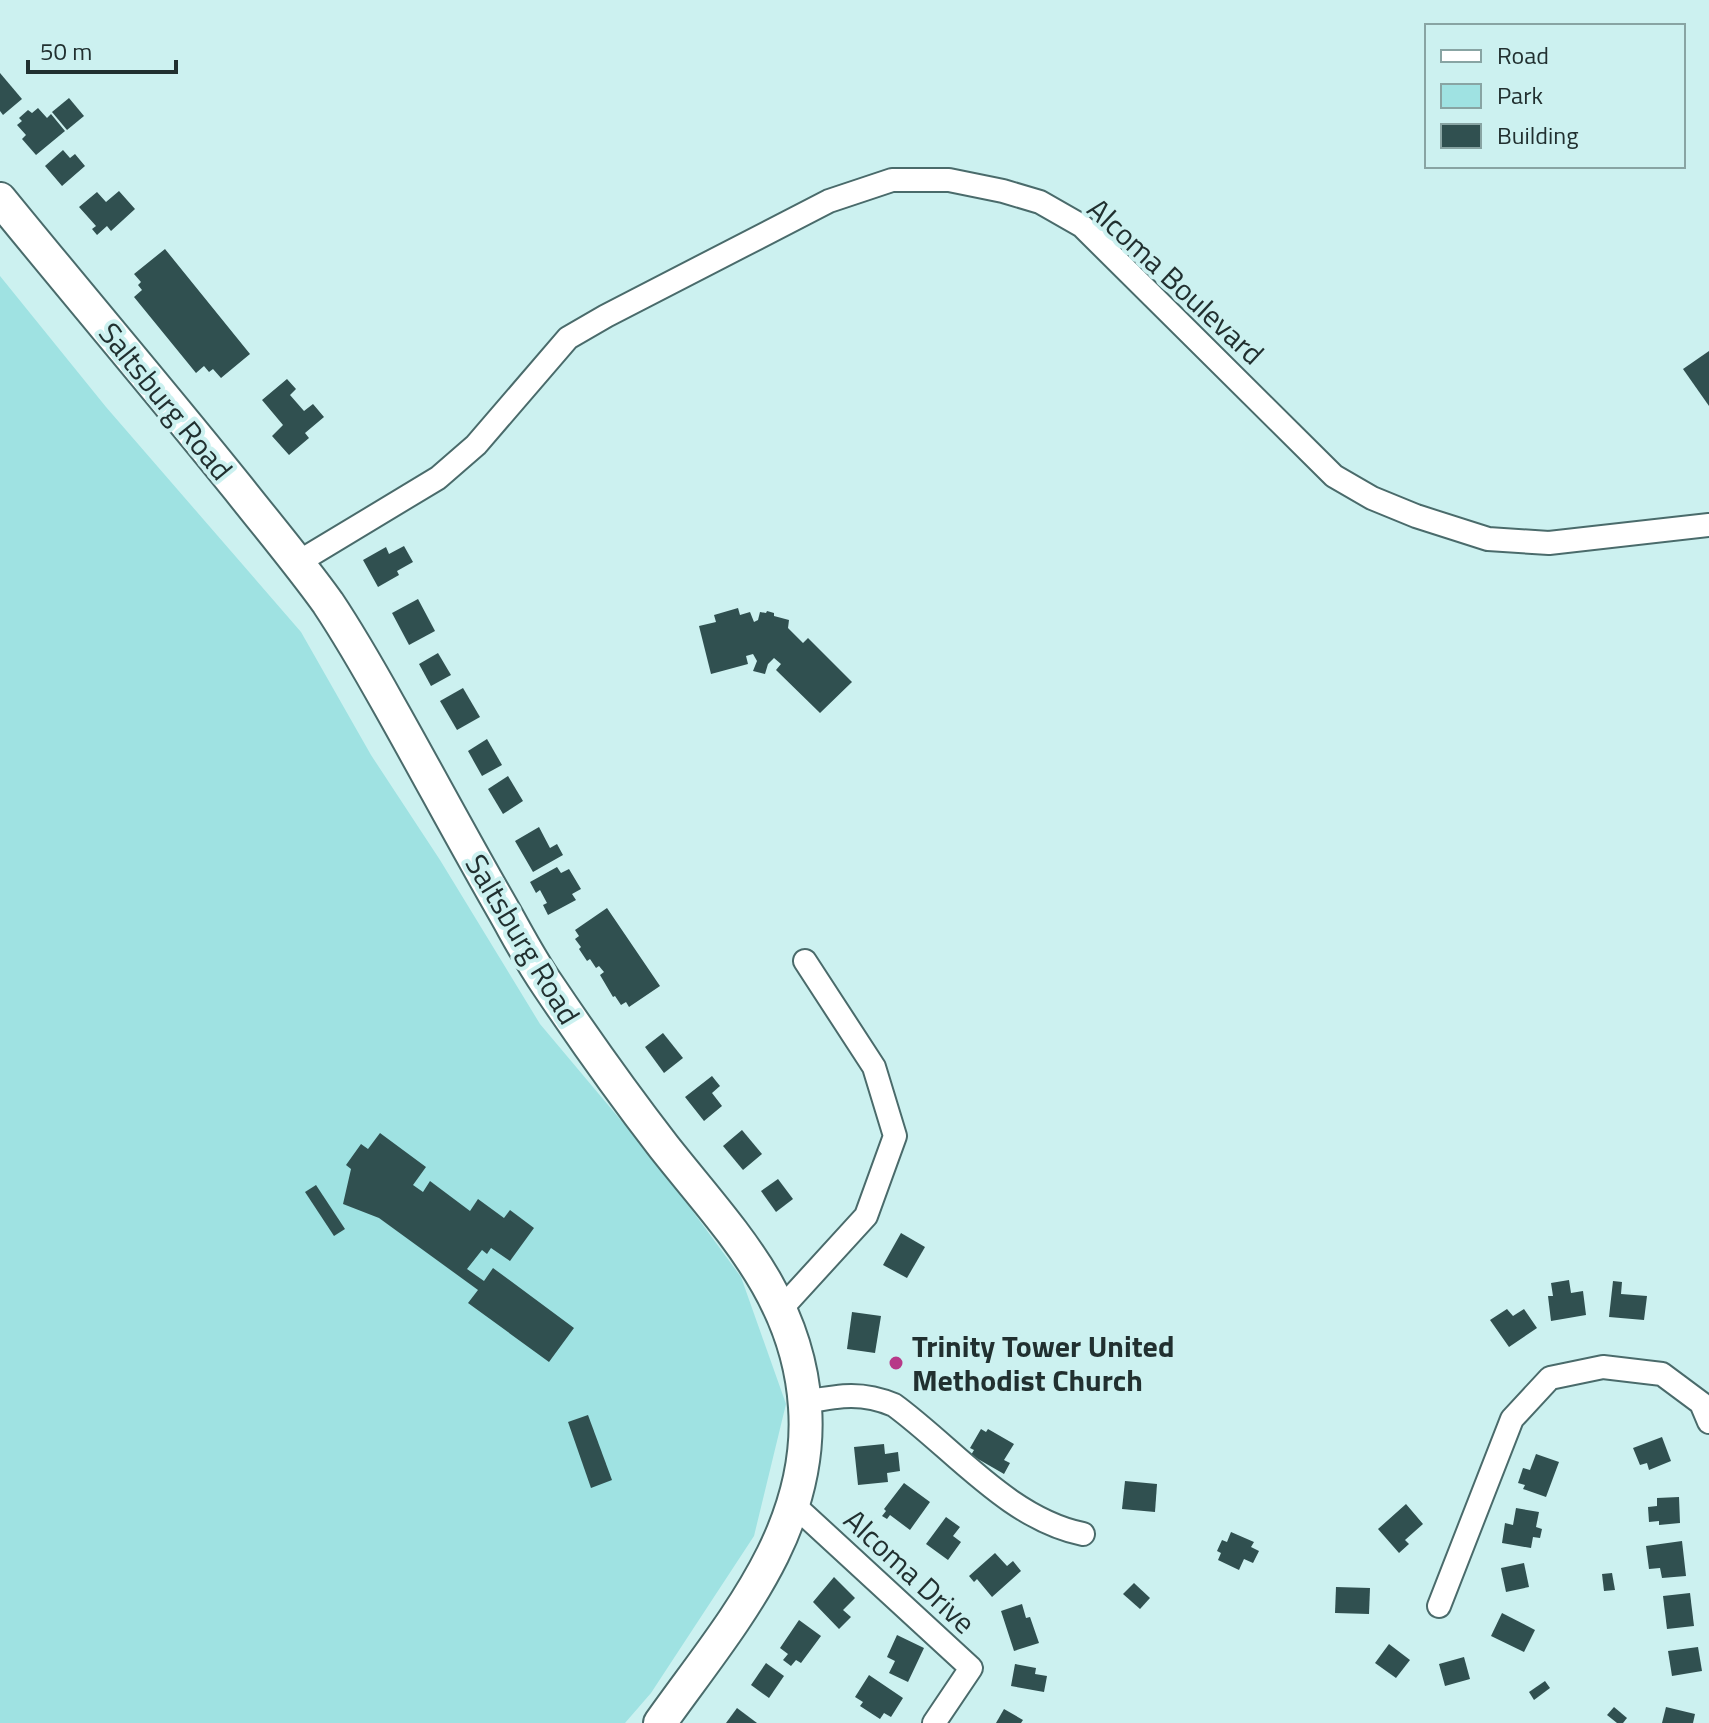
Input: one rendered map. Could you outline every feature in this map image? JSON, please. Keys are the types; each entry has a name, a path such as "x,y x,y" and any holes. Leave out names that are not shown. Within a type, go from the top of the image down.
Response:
{"main road":[{"name":"Saltsburg Road","path":"0,199 196,436 327,603 361,655 542,976 611,1076 728,1225 768,1283 781,1309 796,1353 805,1402 802,1469 794,1505 780,1542 760,1579 660,1723"}],"street":[{"name":"Alcoma Boulevard","path":"297,563 438,478 476,445 568,338 829,201 892,180 949,180 1003,191 1040,202 1082,226 1334,476 1372,498 1488,539 1549,543 1709,525"},
{"path":"781,1309 866,1216 895,1136 874,1067 805,961"},
{"path":"1439,1606 1512,1419 1550,1378 1603,1367 1662,1374 1701,1403 1709,1422"},
{"path":"805,1402 861,1396 894,1405 994,1489 1061,1530 1083,1534"},
{"name":"Alcoma Drive","path":"794,1505 971,1668 934,1723"}],"green space":[{"path":"0,276 106,407 301,632 371,755 440,860 540,1024 661,1168 741,1277 786,1404 754,1536 651,1693 625,1723 0,1723"}],"building":[{"path":"0,73 22,99 3,115 0,111"},
{"path":"69,98 84,116 67,130 52,112"},
{"path":"38,108 47,118 51,114 65,131 36,155 22,139 26,135 17,125 22,121 19,118 28,110 32,113"},
{"path":"63,150 70,158 75,154 85,166 62,186 45,166"},
{"path":"119,191 135,209 111,231 107,226 97,235 92,229 96,226 79,207 97,192 106,202"},
{"path":"165,249 250,354 221,378 213,369 209,372 204,366 196,373 134,297 142,290 138,285 141,282 134,274"},
{"path":"1709,351 1709,406 1683,369"},
{"path":"287,379 296,389 290,395 304,411 313,404 324,417 305,433 309,438 289,455 272,436 283,425 262,400"},
{"path":"404,546 413,562 397,571 399,575 378,587 363,560 386,547 389,554"},
{"path":"418,599 435,631 409,645 392,613"},
{"path":"738,608 740,615 750,612 754,622 758,620 760,612 767,611 789,620 788,628 803,643 808,638 852,682 820,713 776,670 781,664 774,658 765,674 753,671 757,661 753,654 746,656 748,664 711,674 699,626 716,622 714,615"},
{"path":"438,653 451,675 431,686 419,664"},
{"path":"463,688 480,717 457,730 440,701"},
{"path":"487,739 502,765 482,776 468,751"},
{"path":"508,776 523,801 503,814 488,789"},
{"path":"539,827 550,848 557,844 563,855 533,872 515,841"},
{"path":"557,867 561,873 569,869 581,889 572,894 576,900 548,915 543,905 547,903 540,890 536,893 530,882"},
{"path":"607,908 660,986 629,1007 626,1002 621,1005 613,997 600,975 604,972 599,966 596,968 590,959 587,961 575,939 579,936 575,930"},
{"path":"663,1033 683,1058 664,1073 645,1047"},
{"path":"712,1076 720,1086 712,1093 722,1106 704,1121 685,1097"},
{"path":"742,1130 762,1154 743,1170 723,1146"},
{"path":"380,1133 426,1167 413,1185 423,1192 430,1181 470,1211 478,1199 504,1218 510,1210 534,1228 510,1261 491,1248 487,1254 482,1250 467,1269 484,1281 493,1268 574,1328 549,1362 468,1303 478,1290 379,1218 343,1204 351,1169 346,1165 361,1144 368,1149"},
{"path":"778,1179 793,1199 776,1212 761,1191"},
{"path":"316,1185 345,1229 334,1236 305,1192"},
{"path":"901,1233 925,1247 907,1278 883,1265"},
{"path":"1569,1280 1571,1293 1583,1291 1586,1315 1551,1321 1548,1296 1553,1296 1551,1283"},
{"path":"1613,1281 1622,1282 1621,1294 1647,1296 1644,1320 1609,1317"},
{"path":"1507,1309 1513,1316 1524,1309 1537,1328 1509,1347 1490,1320"},
{"path":"852,1312 881,1316 875,1353 847,1349"},
{"path":"588,1415 612,1480 591,1488 568,1422"},
{"path":"981,1429 986,1432 988,1429 1014,1444 1004,1460 1010,1463 1004,1474 971,1455 974,1450 970,1448"},
{"path":"1662,1437 1671,1461 1649,1470 1647,1463 1640,1465 1633,1448"},
{"path":"884,1444 885,1454 898,1452 900,1471 887,1473 888,1482 858,1485 854,1447"},
{"path":"1536,1454 1559,1462 1546,1497 1523,1489 1525,1485 1518,1483 1523,1468 1530,1470"},
{"path":"1125,1481 1157,1484 1155,1512 1122,1509"},
{"path":"904,1483 930,1502 910,1530 890,1515 887,1519 882,1516"},
{"path":"1679,1497 1680,1523 1659,1525 1659,1521 1649,1522 1648,1507 1657,1506 1657,1498"},
{"path":"1406,1504 1423,1524 1405,1540 1409,1544 1399,1553 1378,1529"},
{"path":"1516,1508 1539,1512 1536,1527 1542,1529 1540,1538 1533,1537 1531,1548 1502,1543 1505,1523 1513,1525"},
{"path":"946,1517 960,1527 953,1536 961,1542 948,1560 926,1544"},
{"path":"1231,1532 1254,1542 1251,1547 1259,1551 1253,1563 1244,1559 1239,1570 1218,1560 1221,1553 1217,1551 1222,1540 1227,1542"},
{"path":"1682,1541 1686,1576 1662,1578 1660,1568 1649,1569 1646,1546"},
{"path":"995,1553 1007,1566 1013,1561 1021,1571 992,1597 977,1579 974,1582 969,1576"},
{"path":"1524,1563 1529,1587 1506,1592 1501,1568"},
{"path":"1612,1573 1615,1590 1604,1591 1602,1574"},
{"path":"834,1577 855,1598 843,1610 851,1617 839,1629 813,1602"},
{"path":"1134,1583 1150,1598 1140,1609 1123,1594"},
{"path":"1336,1587 1370,1588 1369,1614 1335,1613"},
{"path":"1690,1593 1694,1626 1667,1629 1663,1596"},
{"path":"1022,1604 1039,1643 1014,1651 1001,1611"},
{"path":"1502,1613 1535,1630 1524,1652 1491,1636"},
{"path":"799,1620 821,1636 801,1663 796,1660 791,1666 783,1660 788,1654 780,1648"},
{"path":"897,1635 924,1648 908,1682 889,1673 895,1661 887,1657"},
{"path":"1389,1644 1410,1660 1396,1678 1375,1663"},
{"path":"1698,1647 1702,1671 1672,1676 1668,1651"},
{"path":"1464,1657 1470,1679 1445,1686 1439,1664"},
{"path":"766,1663 784,1676 769,1698 751,1685"},
{"path":"1015,1664 1036,1668 1035,1674 1047,1676 1044,1692 1011,1686"},
{"path":"869,1675 903,1698 891,1717 884,1713 880,1719 860,1706 863,1702 855,1697"},
{"path":"1545,1681 1550,1688 1534,1700 1529,1692"},
{"path":"1614,1707 1627,1718 1623,1723 1617,1723 1607,1715"},
{"path":"1666,1707 1695,1714 1693,1723 1662,1723"},
{"path":"737,1708 757,1723 726,1723"},
{"path":"1004,1709 1023,1720 1021,1723 996,1723"}],"place":[{"name":"Trinity Tower United Methodist Church","path":"896,1363"}]}
